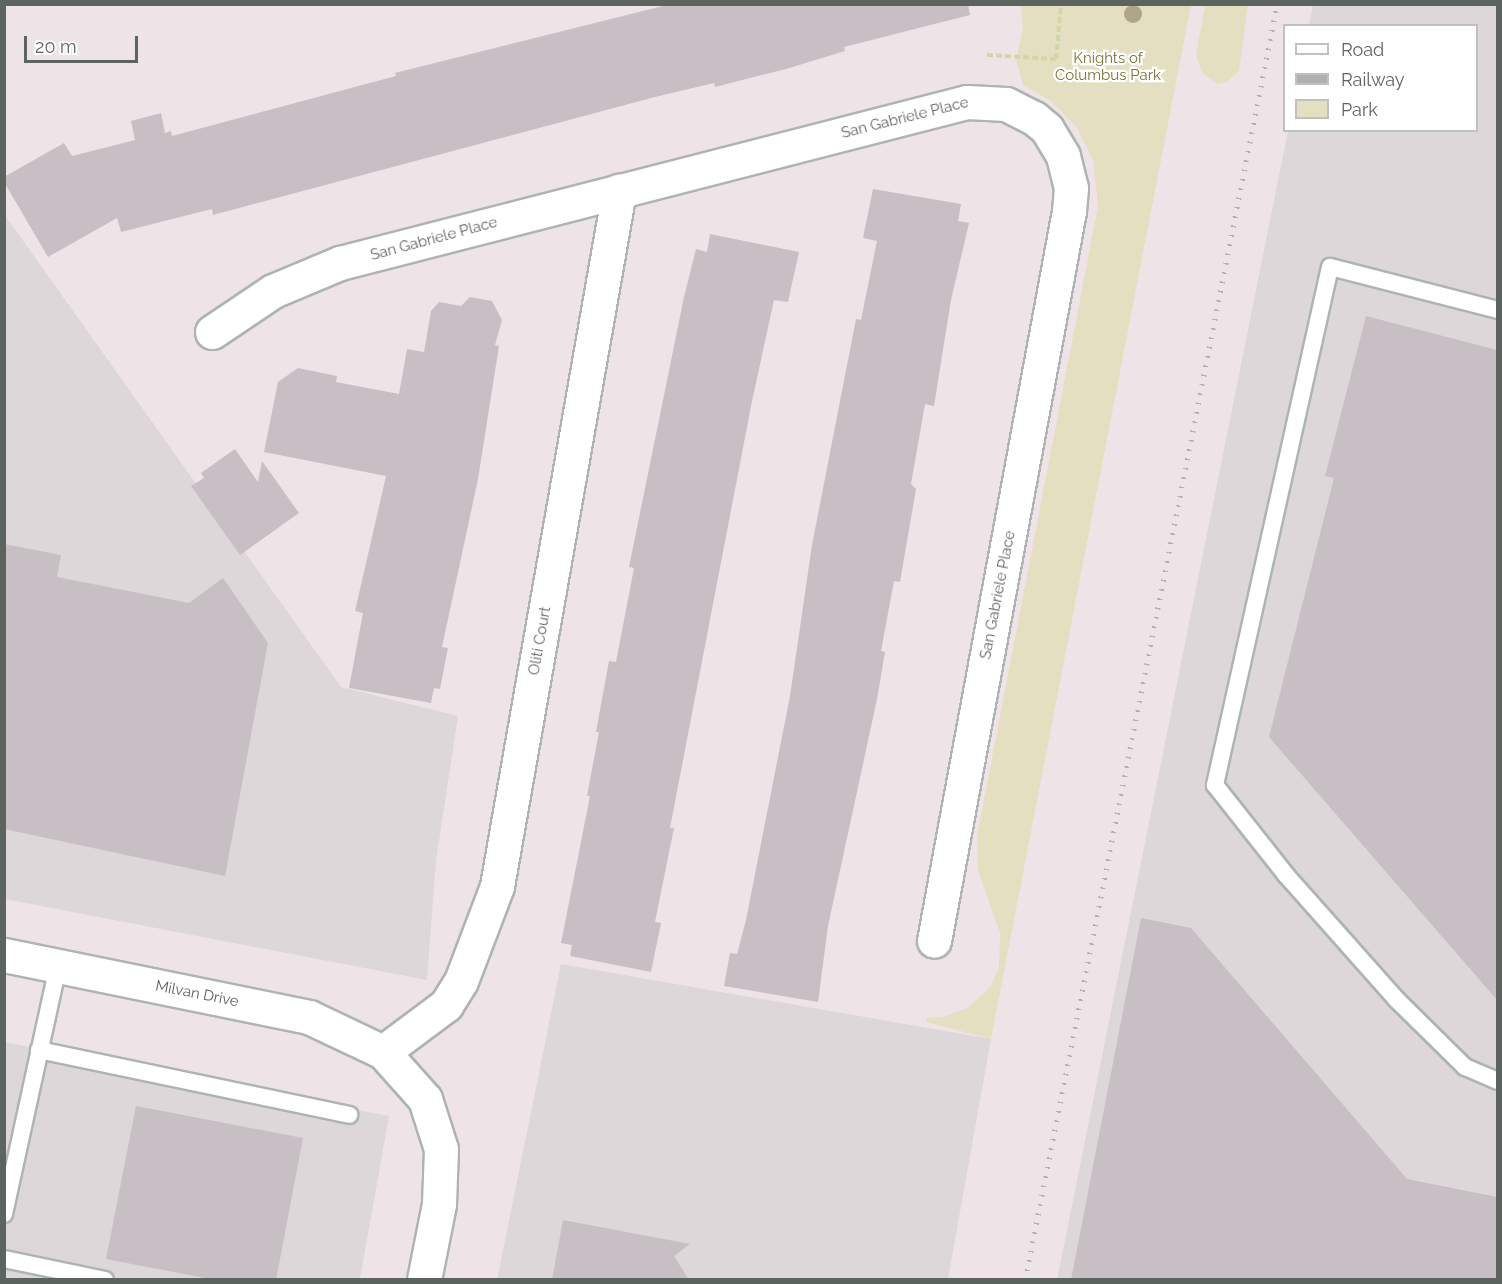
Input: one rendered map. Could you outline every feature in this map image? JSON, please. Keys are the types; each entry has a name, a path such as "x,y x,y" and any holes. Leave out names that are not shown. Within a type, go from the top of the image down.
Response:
{"street":[{"name":"San Gabriele Place","path":"212,332 273,291 318,271 967,102 993,102 1020,109 1047,129 1063,156 1071,188 1069,211 934,940"},
{"name":"Oliti Court","path":"383,1052 446,1005 462,981 497,886 619,191"},
{"name":"Milvan Drive","path":"4,955 309,1017 383,1052"},
{"path":"383,1052 425,1099 441,1149 439,1204 424,1280"}],"lane":[{"path":"1497,310 1330,267 1215,784 1286,875 1396,999 1465,1067 1497,1081"},
{"path":"4,1214 58,966"},
{"path":"39,1050 349,1115"},
{"path":"4,1259 105,1280"}],"path":[{"path":"987,55 1056,59 1061,4"}],"shaded area":[{"path":"1313,5 1497,5 1497,1279 1057,1280 1288,132 1478,132 1478,24 1309,24"},
{"path":"4,214 341,687 458,716 436,861 427,980 5,899"},
{"path":"561,964 991,1039 948,1279 497,1280"},
{"path":"4,1042 389,1116 360,1279 5,1279"}],"green space":[{"name":"Knights of Columbus Park","path":"1021,5 1191,5 991,1039 926,1022 927,1018 944,1017 969,1007 990,987 999,968 1000,933 978,871 977,836 1098,206 1093,160 1077,128 1051,101 1023,85 1016,59 1023,29"},
{"path":"1205,5 1248,5 1239,71 1227,82 1217,84 1202,73 1196,55"}],"building":[{"path":"671,4 968,4 970,15 844,47 845,51 786,69 715,87 714,83 655,97 213,215 212,209 121,232 117,218 48,257 4,182 4,177 64,143 72,156 135,140 131,121 161,113 165,133 171,131 172,136 396,76 395,73"},
{"path":"873,189 961,204 958,221 969,223 951,300 934,406 925,404 911,484 916,489 900,582 894,581 881,651 885,652 877,699 828,926 818,1002 724,986 730,953 737,954 746,920 790,696 812,545 856,319 861,320 877,241 863,238"},
{"path":"710,234 799,252 788,302 774,300 752,401 670,828 674,828 655,922 661,923 651,972 570,956 572,945 561,943 590,796 587,796 609,661 616,662 634,568 629,567 684,297 696,249 707,252"},
{"path":"470,297 492,301 502,320 495,345 499,346 478,479 442,647 448,648 440,689 434,688 431,703 349,688 363,613 355,611 386,476 264,452 278,382 298,368 337,376 336,382 399,394 407,349 424,352 431,311 439,302 461,306"},
{"path":"1366,316 1497,350 1497,1000 1269,737 1334,478 1325,476"},
{"path":"235,449 258,482 262,461 299,513 240,555 191,486 204,478 201,473"},
{"path":"4,544 61,555 57,577 189,603 223,578 268,643 225,876 4,829"},
{"path":"1141,918 1191,928 1407,1179 1497,1197 1497,1280 1071,1280"},
{"path":"136,1106 303,1138 276,1280 215,1280 106,1259"},
{"path":"563,1220 690,1244 674,1256 689,1280 552,1280"}],"railway":[{"path":"1025,1280 1277,4"}]}
